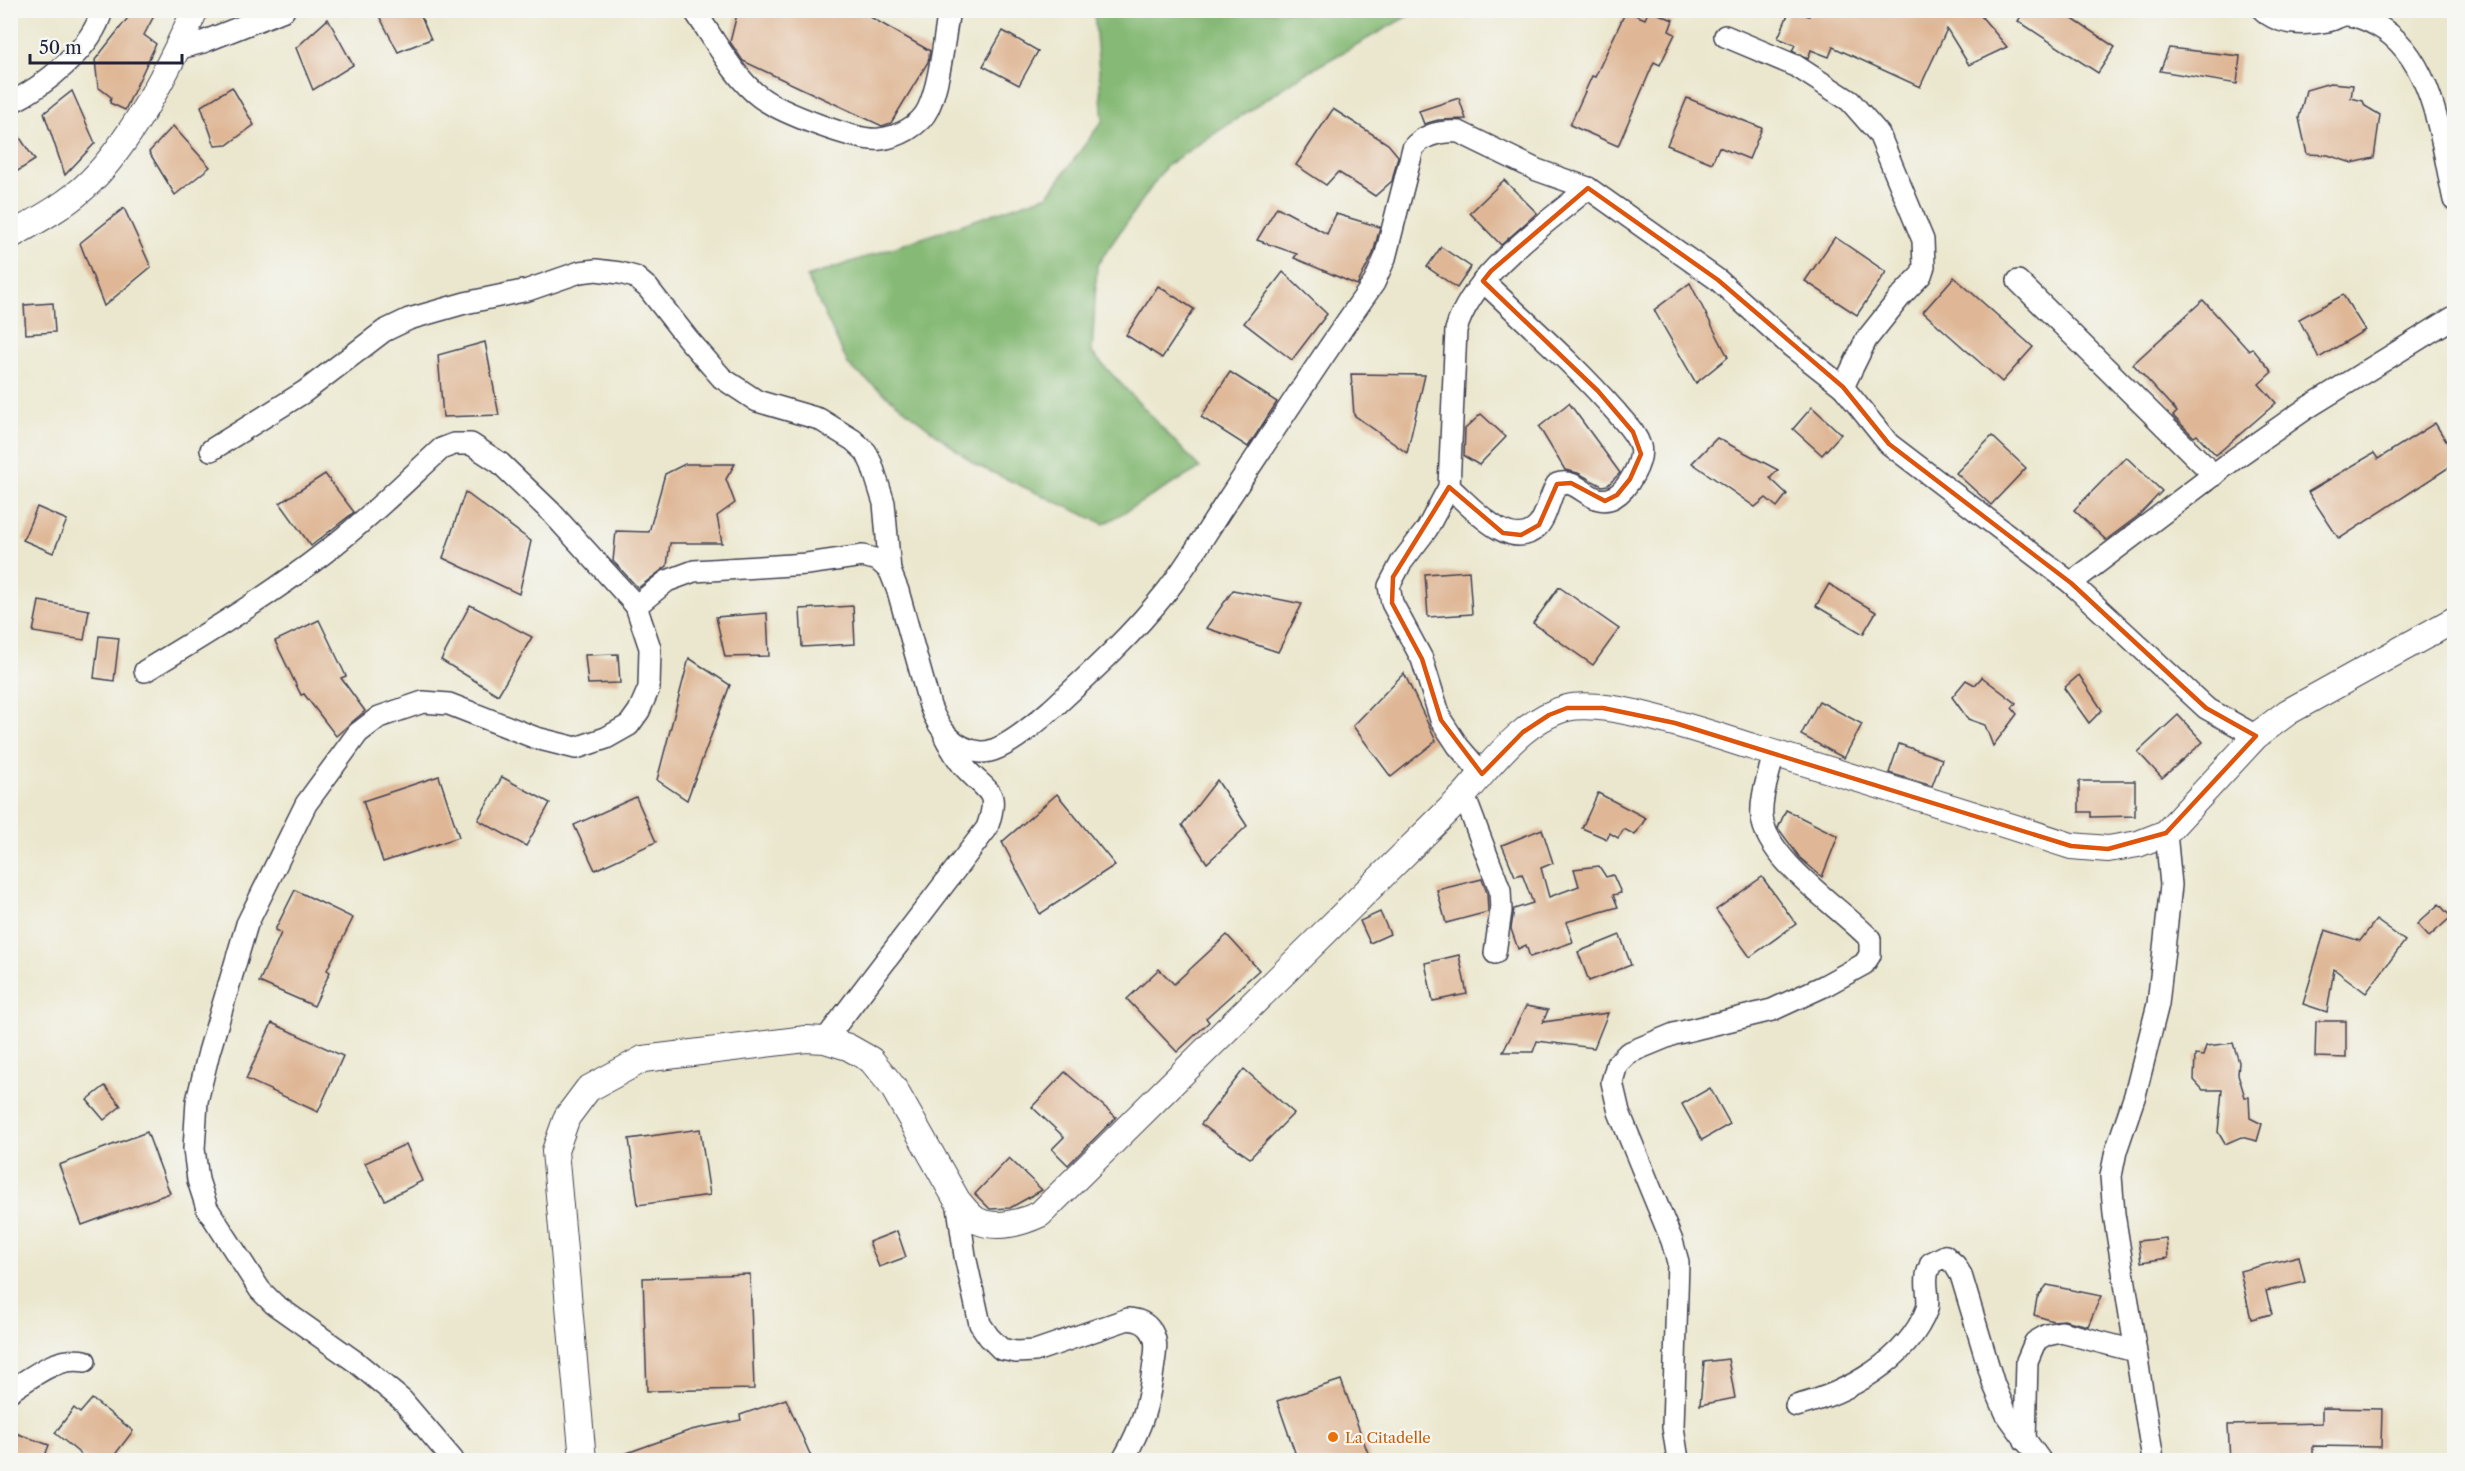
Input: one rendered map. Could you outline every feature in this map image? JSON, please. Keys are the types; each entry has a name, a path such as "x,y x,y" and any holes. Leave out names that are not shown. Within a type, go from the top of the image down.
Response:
{"street":[{"path":"10,103 27,95 62,68 95,29 102,10"},
{"path":"10,236 63,205 91,180 127,136 177,49 195,10"},
{"path":"177,49 203,42 284,10"},
{"path":"694,10 746,84 761,98 790,114 877,140 905,133 928,110 941,60 949,10"},
{"path":"2263,10 2270,17 2292,24 2329,21 2346,15 2369,21 2383,29 2407,50 2424,79 2454,200"},
{"path":"2329,21 2348,10"},
{"path":"1725,36 1796,66 1850,101 1878,134 1923,240 1925,258 1921,275 1866,340 1843,387"},
{"path":"944,734 964,747 981,752 999,747 1022,734 1117,647 1167,591 1374,283 1385,258 1410,159 1418,142 1428,136 1459,132 1537,170 1588,188 1718,280 1792,346 1843,387 1889,444 2071,583 2206,708 2256,736"},
{"path":"1482,774 1458,746 1441,720 1422,659 1392,603 1389,586 1401,563 1427,529 1449,486 1456,330 1460,314 1491,271 1588,188"},
{"path":"211,450 304,392 384,331 409,319 465,303 528,290 579,272 596,270 635,277 648,288 687,339 722,378 757,401 819,419 853,440 866,452 884,503 890,571 916,650 930,706 937,724 966,769 985,785 993,798 993,812 987,828 825,1040"},
{"path":"1449,486 1503,533 1521,535 1539,525 1557,484 1571,483 1594,499 1605,501 1617,495 1630,479 1641,454 1633,432 1598,391 1483,281"},
{"path":"2018,281 2214,475"},
{"path":"2071,583 2307,408 2454,317"},
{"path":"145,671 274,590 329,549 441,449 454,444 471,444 500,463 551,512 636,606 650,648 649,688 639,711 629,725 606,738 576,748 536,738 448,704 423,702 379,717 358,733 306,804 247,924 208,1052 197,1101 194,1149 198,1180 207,1208 260,1290 282,1309 356,1362 402,1400 453,1461"},
{"path":"636,606 667,581 694,571 807,564 863,556 878,560 890,571"},
{"path":"583,1461 555,1151 567,1117 588,1089 643,1059 806,1039 825,1040 848,1047 871,1060 893,1087 957,1200 979,1222 998,1225 1023,1222 1040,1214 1464,795 1523,732 1550,715 1568,708 1583,706 1675,723 2071,846 2108,849 2138,844 2166,833 2256,736 2288,712 2454,620"},
{"path":"1678,1461 1673,1427 1678,1262 1672,1240 1618,1112 1612,1082 1617,1064 1628,1053 1674,1034 1772,1010 1864,964 1870,955 1870,939 1853,921 1816,892 1783,857 1765,830 1761,815 1774,753"},
{"path":"1464,795 1500,890 1501,912 1495,953"},
{"path":"2153,1461 2114,1214 2111,1176 2116,1151 2135,1095 2158,1004 2168,929 2170,885 2166,833"},
{"path":"957,1200 965,1256 981,1324 988,1337 1001,1349 1016,1352 1035,1351 1128,1318 1150,1328 1156,1340 1156,1350 1148,1407 1123,1461"},
{"path":"1796,1406 1821,1400 1853,1384 1899,1352 1909,1340 1928,1307 1926,1276 1931,1263 1945,1256 1955,1264 1961,1275 1994,1385 2006,1413 2040,1461"},
{"path":"2025,1441 2027,1361 2035,1342 2047,1335 2061,1332 2135,1351"},
{"path":"10,1391 65,1360 86,1361"}],"highlighted area":[{"path":"1588,188 1718,280 1843,387 1889,444 2071,583 2206,708 2256,736 2166,833 2108,849 2071,846 1675,723 1603,708 1567,708 1549,715 1523,732 1482,774 1441,720 1422,659 1392,603 1393,577 1449,487 1503,533 1521,535 1539,525 1557,484 1571,483 1605,501 1617,495 1630,479 1641,454 1633,432 1598,391 1483,281 1491,271"}],"green space":[{"path":"1094,11 1417,11 1304,74 1166,166 1097,265 1092,353 1200,468 1104,524 976,465 849,366 807,277 1048,195 1103,120"}],"building":[{"path":"134,10 157,10 144,35 156,44 125,110 110,103 111,97 98,87 95,60"},
{"path":"376,10 418,10 431,39 398,52"},
{"path":"738,10 858,10 930,51 928,62 891,123 882,126 743,61 730,42"},
{"path":"1649,10 1673,20 1669,31 1675,34 1660,65 1654,62 1618,146 1570,125 1592,76 1595,77 1626,11 1645,19"},
{"path":"1790,10 1809,16 1811,10 1976,10 2007,47 1969,65 1947,29 1920,87 1833,47 1829,57 1811,50 1808,59 1792,51 1795,45 1778,38"},
{"path":"2025,10 2059,10 2115,47 2098,73 2018,21"},
{"path":"328,19 353,65 313,90 296,48"},
{"path":"1003,31 1038,51 1019,85 983,66"},
{"path":"2169,48 2240,56 2237,84 2160,71"},
{"path":"2330,83 2353,85 2351,98 2363,101 2365,106 2380,115 2374,158 2352,163 2328,155 2307,154 2299,118 2306,90"},
{"path":"232,87 254,125 227,145 215,146 201,106"},
{"path":"72,91 95,143 65,175 44,113"},
{"path":"1459,98 1466,119 1438,120 1424,124 1419,111"},
{"path":"1687,98 1762,128 1749,159 1719,147 1712,163 1667,145"},
{"path":"1333,109 1388,144 1398,156 1392,181 1375,196 1338,172 1326,185 1296,165"},
{"path":"10,123 35,160 10,176"},
{"path":"173,126 210,167 175,195 149,152"},
{"path":"1504,180 1537,213 1501,245 1470,213"},
{"path":"1277,207 1327,234 1336,214 1380,227 1373,254 1357,285 1294,258 1297,254 1257,240"},
{"path":"124,208 151,267 104,306 80,243"},
{"path":"1835,237 1886,272 1857,315 1805,281"},
{"path":"1441,247 1471,267 1457,288 1427,267"},
{"path":"1283,272 1327,314 1292,360 1244,323"},
{"path":"1954,277 2033,347 2002,382 1923,312"},
{"path":"1690,283 1728,357 1696,383 1654,310"},
{"path":"1158,286 1194,309 1162,358 1126,335"},
{"path":"2343,295 2365,330 2319,358 2299,319"},
{"path":"2203,300 2249,351 2252,348 2272,372 2259,384 2276,403 2216,455 2197,435 2194,437 2173,416 2177,412 2133,364"},
{"path":"53,303 55,332 26,334 24,305"},
{"path":"485,342 499,415 443,417 438,355"},
{"path":"1230,372 1277,402 1248,447 1201,417"},
{"path":"1351,374 1425,375 1407,453 1354,415"},
{"path":"1569,403 1620,473 1608,485 1602,486 1578,473 1565,470 1539,427"},
{"path":"1812,407 1841,434 1822,455 1793,429"},
{"path":"1481,414 1506,437 1479,465 1464,456 1465,429"},
{"path":"2435,423 2454,454 2454,464 2339,539 2308,492 2374,453 2378,459"},
{"path":"1992,436 2026,468 1991,505 1956,473"},
{"path":"1717,438 1778,470 1770,478 1787,494 1777,507 1766,498 1755,507 1692,463"},
{"path":"2126,457 2162,491 2138,516 2106,540 2074,510"},
{"path":"685,464 735,464 726,479 735,503 717,516 722,543 670,543 667,566 638,588 613,561 616,531 649,532 665,474"},
{"path":"325,474 354,512 311,546 280,503"},
{"path":"465,492 531,541 519,594 443,558"},
{"path":"37,507 67,520 53,553 23,540"},
{"path":"1469,571 1472,614 1428,617 1425,574"},
{"path":"1829,584 1876,612 1863,634 1816,606"},
{"path":"1559,587 1619,629 1593,665 1533,623"},
{"path":"1233,590 1302,604 1278,652 1206,628"},
{"path":"39,601 89,610 84,640 33,632"},
{"path":"470,605 532,637 498,695 441,660"},
{"path":"853,606 855,644 802,647 800,609"},
{"path":"767,613 769,656 725,657 716,617"},
{"path":"319,620 346,676 341,678 365,711 336,736 304,694 301,695 275,641"},
{"path":"99,636 119,638 114,681 94,678"},
{"path":"618,654 620,683 588,684 585,655"},
{"path":"689,658 730,685 687,800 657,780"},
{"path":"1404,673 1436,741 1391,777 1353,726"},
{"path":"2079,675 2102,710 2089,723 2064,688"},
{"path":"1982,677 2016,703 2012,708 2017,714 1993,746 1985,725 1968,719 1952,697 1966,680 1975,685"},
{"path":"1819,701 1862,724 1844,758 1801,735"},
{"path":"2178,715 2203,742 2162,778 2138,752"},
{"path":"1899,744 1942,759 1932,786 1889,773"},
{"path":"439,776 459,837 383,862 363,801"},
{"path":"502,777 550,803 526,846 478,820"},
{"path":"1217,780 1247,826 1207,863 1182,825"},
{"path":"2079,781 2135,781 2135,816 2091,817 2091,812 2079,812"},
{"path":"1598,793 1646,818 1635,835 1624,829 1618,838 1610,833 1607,839 1582,828"},
{"path":"1057,794 1115,865 1040,914 1002,842"},
{"path":"636,797 656,842 595,870 574,825"},
{"path":"1786,810 1838,836 1822,877 1800,858 1778,828"},
{"path":"1542,829 1553,863 1541,868 1549,897 1579,886 1574,869 1599,866 1606,877 1613,875 1621,893 1613,895 1618,907 1566,922 1573,942 1530,957 1526,945 1518,949 1511,929 1514,909 1533,903 1522,874 1515,876 1502,845"},
{"path":"1762,877 1796,924 1750,957 1716,910"},
{"path":"1482,879 1487,893 1488,912 1446,923 1437,890"},
{"path":"295,890 353,918 327,970 330,972 314,1006 259,982 281,933 275,930"},
{"path":"2439,904 2451,917 2429,937 2417,924"},
{"path":"1380,912 1390,934 1370,943 1360,921"},
{"path":"2376,920 2405,941 2366,993 2334,969 2327,1012 2303,1004 2325,930 2360,941"},
{"path":"1227,935 1259,970 1206,1018 1209,1022 1177,1052 1127,999 1159,969 1174,984"},
{"path":"1620,935 1631,965 1589,981 1578,952"},
{"path":"1459,955 1467,994 1433,1001 1425,963"},
{"path":"1526,1006 1548,1010 1543,1022 1608,1013 1594,1048 1537,1041 1533,1052 1503,1052"},
{"path":"2316,1021 2346,1021 2346,1058 2315,1057"},
{"path":"272,1023 343,1056 318,1112 246,1079"},
{"path":"2233,1043 2239,1062 2238,1074 2245,1097 2249,1097 2250,1118 2262,1124 2257,1141 2241,1137 2225,1144 2218,1132 2222,1090 2203,1090 2194,1080 2195,1055 2203,1056 2206,1046"},
{"path":"1244,1069 1294,1113 1250,1158 1201,1124"},
{"path":"1065,1072 1116,1117 1068,1165 1052,1149 1064,1137 1032,1107"},
{"path":"105,1086 121,1106 104,1120 87,1100"},
{"path":"1710,1088 1730,1124 1702,1140 1682,1104"},
{"path":"700,1129 710,1195 638,1205 629,1139"},
{"path":"147,1132 170,1193 82,1225 59,1165"},
{"path":"406,1144 422,1181 385,1200 365,1163"},
{"path":"1009,1158 1042,1190 1010,1208 990,1209 975,1194"},
{"path":"897,1231 906,1257 879,1267 869,1242"},
{"path":"2166,1238 2168,1258 2141,1262 2138,1241"},
{"path":"2299,1256 2305,1282 2266,1291 2272,1314 2251,1319 2240,1271"},
{"path":"750,1274 754,1389 647,1391 643,1278"},
{"path":"2047,1285 2101,1296 2088,1326 2064,1320 2053,1321 2034,1315 2037,1298"},
{"path":"1728,1359 1735,1398 1700,1405 1704,1362"},
{"path":"1341,1380 1371,1461 1298,1461 1277,1401"},
{"path":"92,1399 133,1431 110,1461 89,1461 55,1433 74,1408 80,1413"},
{"path":"786,1399 813,1461 614,1461 613,1458 691,1430 741,1420 740,1415"},
{"path":"2322,1408 2382,1409 2381,1447 2313,1446 2313,1461 2230,1461 2228,1425 2322,1423"},
{"path":"10,1431 49,1445 43,1461 10,1461"}],"place":[{"name":"La Citadelle","path":"1333,1437"}]}
